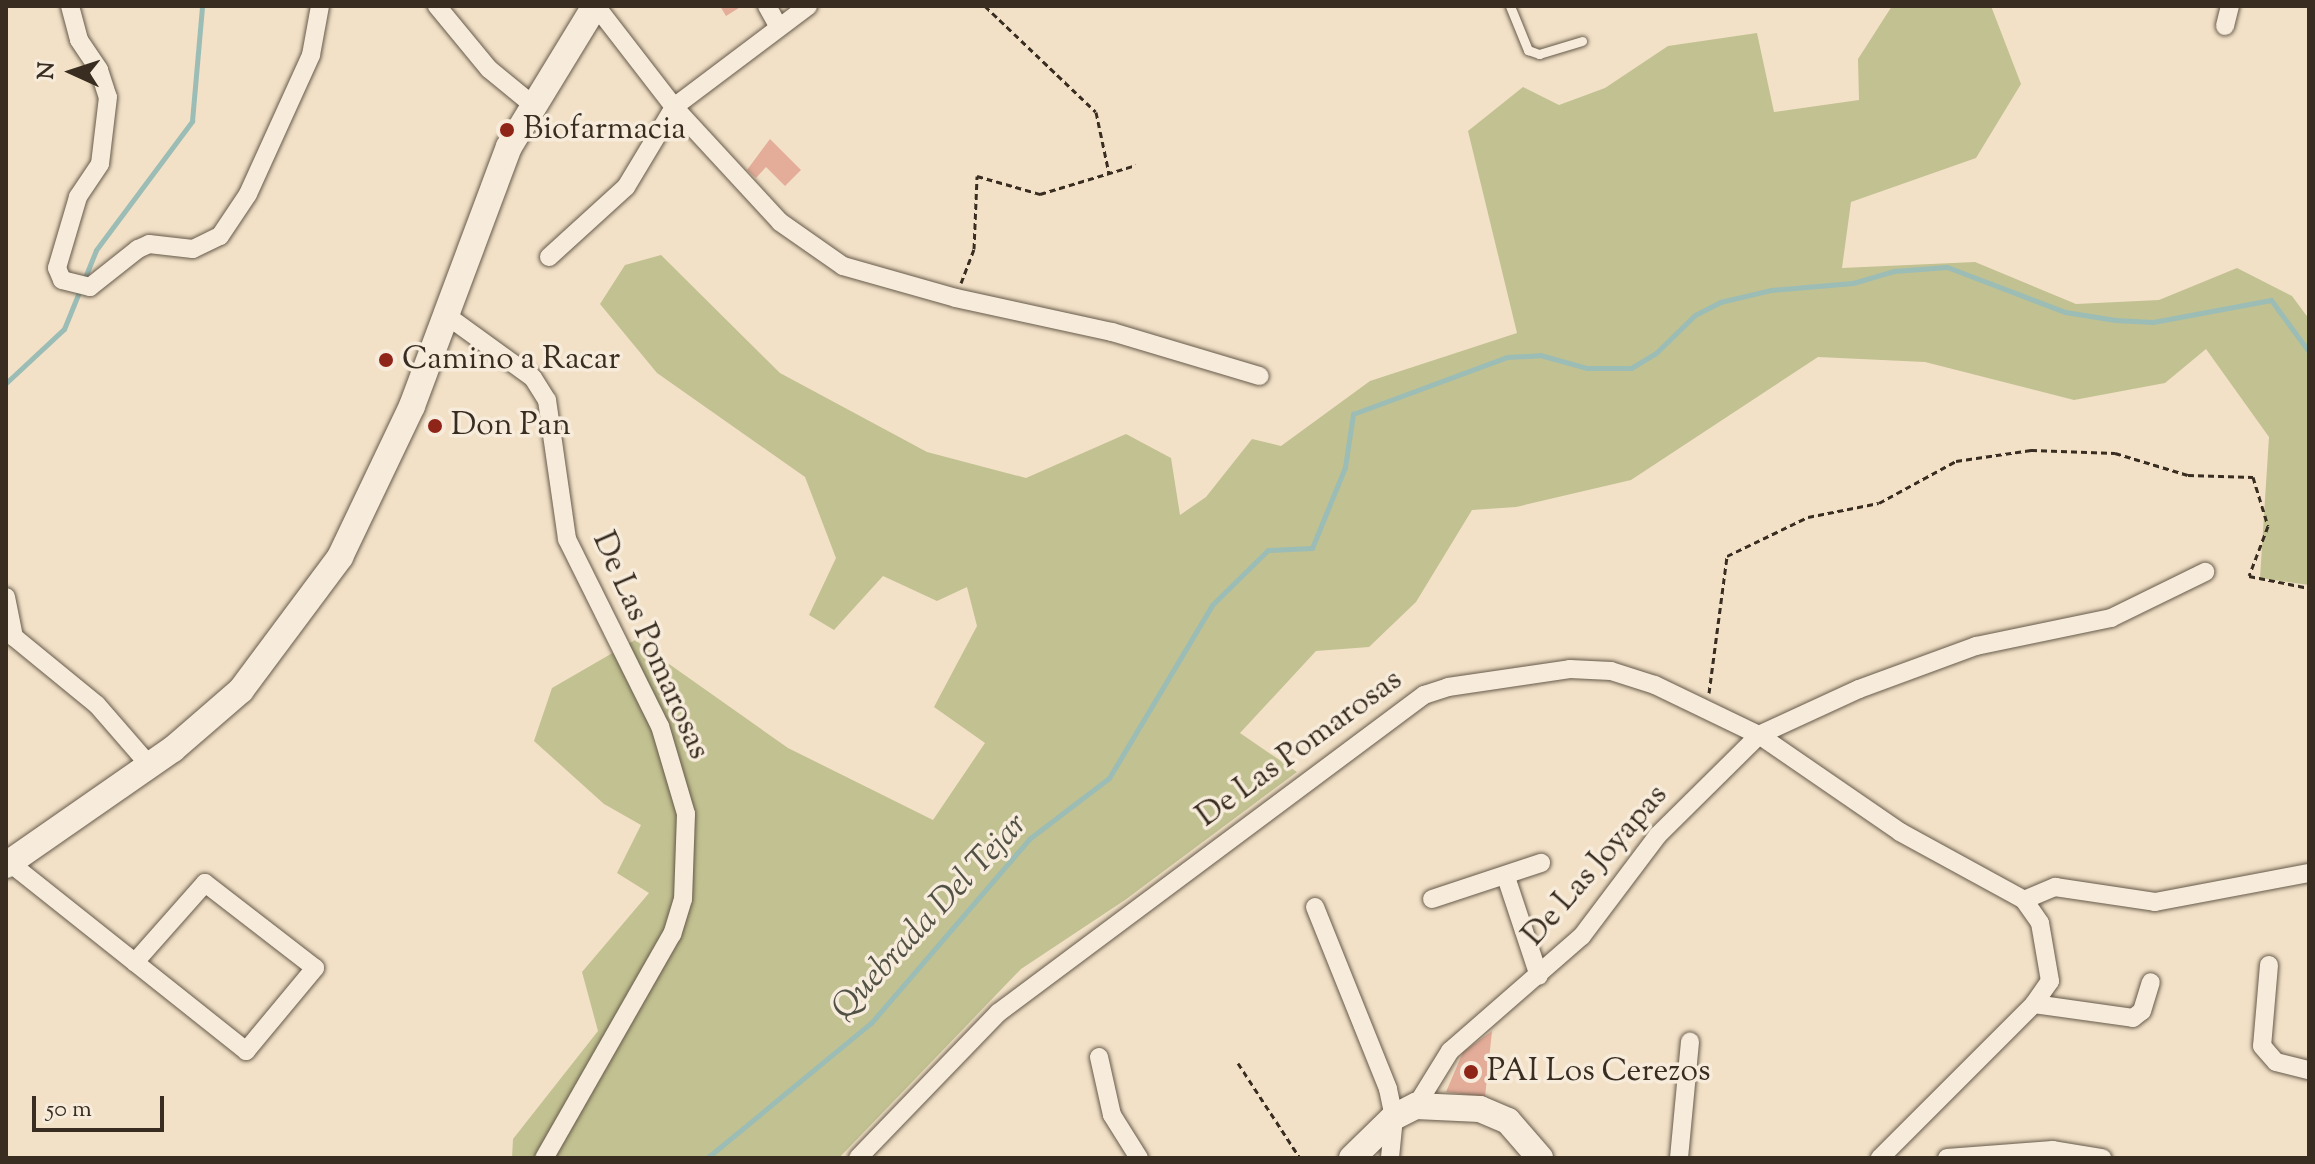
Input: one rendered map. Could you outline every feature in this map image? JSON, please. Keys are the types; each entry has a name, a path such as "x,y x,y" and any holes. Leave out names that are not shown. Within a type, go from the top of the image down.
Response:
{"street":[{"path":"70,6 79,40 99,70 108,97 100,164 78,197 61,245 57,268 62,280 90,287 138,249 149,244 193,249 220,236 248,194 311,55 320,6"},
{"path":"437,6 489,69 534,106"},
{"path":"135,962 205,883 315,968 246,1051 8,864 150,766 241,690 340,557 412,406 509,147 596,6 674,107 780,222 809,246 843,266 956,298 1112,332 1260,376"},
{"path":"767,6 778,26"},
{"path":"549,257 626,187 674,107 808,6"},
{"path":"2225,26 2230,6"},
{"name":"De Las Pomarosas","path":"446,315 533,378 547,400 567,539 660,726 686,814 683,899 672,934 544,1158"},
{"path":"1759,735 1859,689 1976,646 2111,618 2205,572"},
{"path":"6,597 14,637 97,705 150,766"},
{"name":"De Las Pomarosas","path":"858,1158 998,1013 1424,695 1533,674 1611,671 1707,709 1759,735 1900,832 2024,900"},
{"name":"De Las Joyapas","path":"1405,1112 1450,1051 1582,936 1658,835 1759,735"},
{"path":"1432,899 1541,863"},
{"path":"1880,1158 2034,1004 2050,981 2049,952 2040,923 2024,900 2055,887 2155,902 2309,873"},
{"path":"1506,877 1539,976"},
{"path":"1315,907 1388,1089 1405,1112"},
{"path":"2269,965 2262,1046 2276,1062 2309,1070"},
{"path":"2034,1004 2133,1018 2142,1011 2151,982"},
{"path":"1679,1158 1690,1042"},
{"path":"1099,1057 1112,1115 1139,1158"},
{"path":"1352,1158 1405,1112 1480,1109 1517,1129 1540,1158"},
{"path":"1390,1158 1405,1112"},
{"path":"1947,1158 2053,1150 2102,1158"}],"lane":[{"path":"1510,6 1528,50 1539,54 1582,41"}],"path":[{"path":"985,6 1096,112 1109,173"},
{"path":"956,298 974,249 977,176 1040,194 1136,165"},
{"path":"1707,709 1727,556 1808,517 1879,503 1956,461 2031,450 2115,453 2188,475 2253,477 2268,526 2249,576 2309,588"},
{"path":"1238,1063 1300,1158"}],"shaded area":[{"path":"1892,6 1991,6 2021,84 1976,158 1851,202 1842,268 1975,262 2076,304 2159,300 2237,268 2292,296 2309,319 2309,585 2260,578 2269,437 2206,349 2165,383 2074,400 1925,362 1818,357 1631,480 1516,507 1472,510 1416,602 1369,647 1316,651 1240,733 1297,772 1125,900 1021,969 839,1158 512,1158 513,1139 598,1031 582,972 649,893 617,873 641,825 604,804 534,741 552,688 635,640 788,748 933,820 985,743 934,707 977,626 967,587 937,601 883,576 834,630 809,615 836,558 805,477 657,373 600,304 625,265 661,255 780,373 927,452 1026,478 1126,434 1171,458 1180,515 1206,497 1252,439 1281,446 1370,381 1517,333 1468,131 1523,87 1559,105 1605,88 1668,46 1757,33 1774,112 1859,100 1858,59"}],"building":[{"path":"720,6 742,6 726,16"},
{"path":"770,139 801,170 785,186 766,167 756,178 747,170"},
{"name":"PAI Los Cerezos","path":"1492,1031 1485,1097 1446,1092 1463,1052"}],"waterway":[{"path":"6,383 64,329 96,250 192,121 202,6"},
{"name":"Quebrada Del Tejar","path":"707,1158 871,1023 1029,839 1109,778 1212,605 1268,550 1312,548 1345,467 1353,414 1507,357 1540,355 1587,368 1631,368 1656,353 1695,315 1720,302 1771,290 1853,283 1894,271 1947,267 2065,312 2115,320 2153,322 2271,300 2309,352"}],"place":[{"name":"Biofarmacia","path":"507,130"},
{"name":"Camino a Racar","path":"386,360"},
{"name":"Don Pan","path":"435,426"},
{"name":"PAI Los Cerezos","path":"1471,1072"}]}
